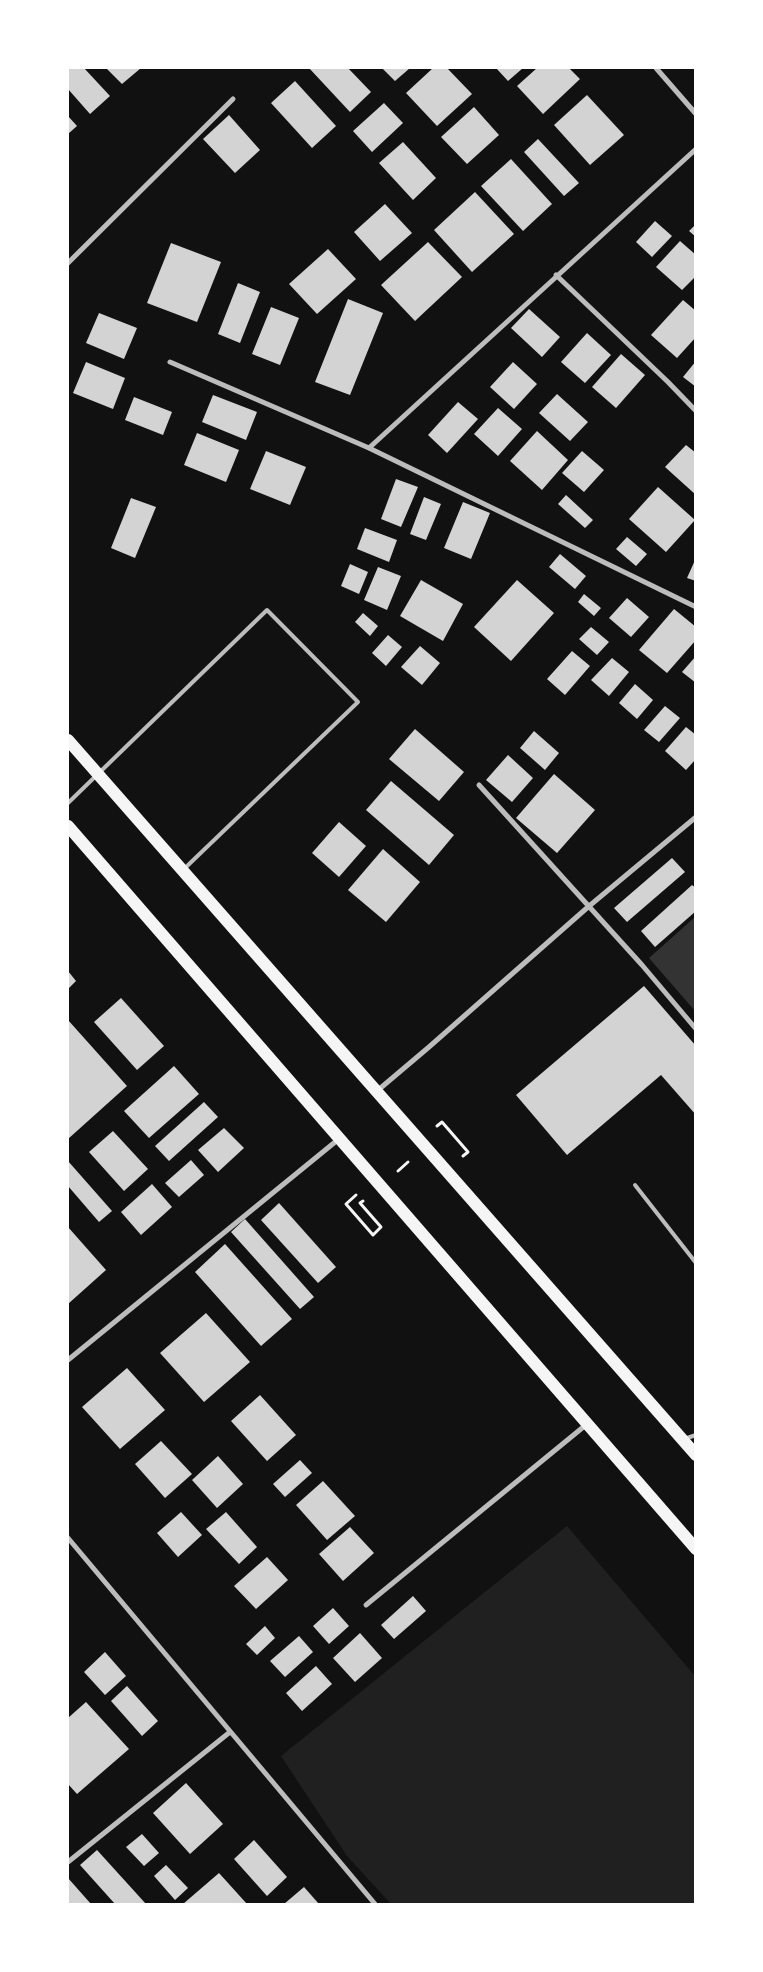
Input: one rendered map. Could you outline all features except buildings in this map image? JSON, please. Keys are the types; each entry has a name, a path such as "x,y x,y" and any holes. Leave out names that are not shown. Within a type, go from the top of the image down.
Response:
{"main road":[{"path":"68,740 696,1455"},
{"path":"68,826 696,1550"}],"street":[{"path":"656,68 696,114"},
{"path":"68,263 232,99"},
{"path":"369,448 696,149"},
{"path":"556,275 696,411"},
{"path":"170,362 369,448 696,607"},
{"path":"479,785 642,965 696,1029"},
{"path":"377,1091 588,907 696,817"},
{"path":"68,1360 340,1138"},
{"path":"366,1605 587,1424"},
{"path":"68,1538 375,1904"},
{"path":"68,1862 230,1732"}],"lane":[{"path":"68,802 267,610 358,702 182,870"},
{"path":"635,1185 696,1263"},
{"path":"682,1440 696,1435"}],"path":[{"path":"346,1204 373,1234 381,1227 360,1203"}],"shaded area":[{"path":"695,917 695,1011 649,958"},
{"path":"567,1526 695,1676 695,1904 391,1904 347,1856 281,1756"}]}
